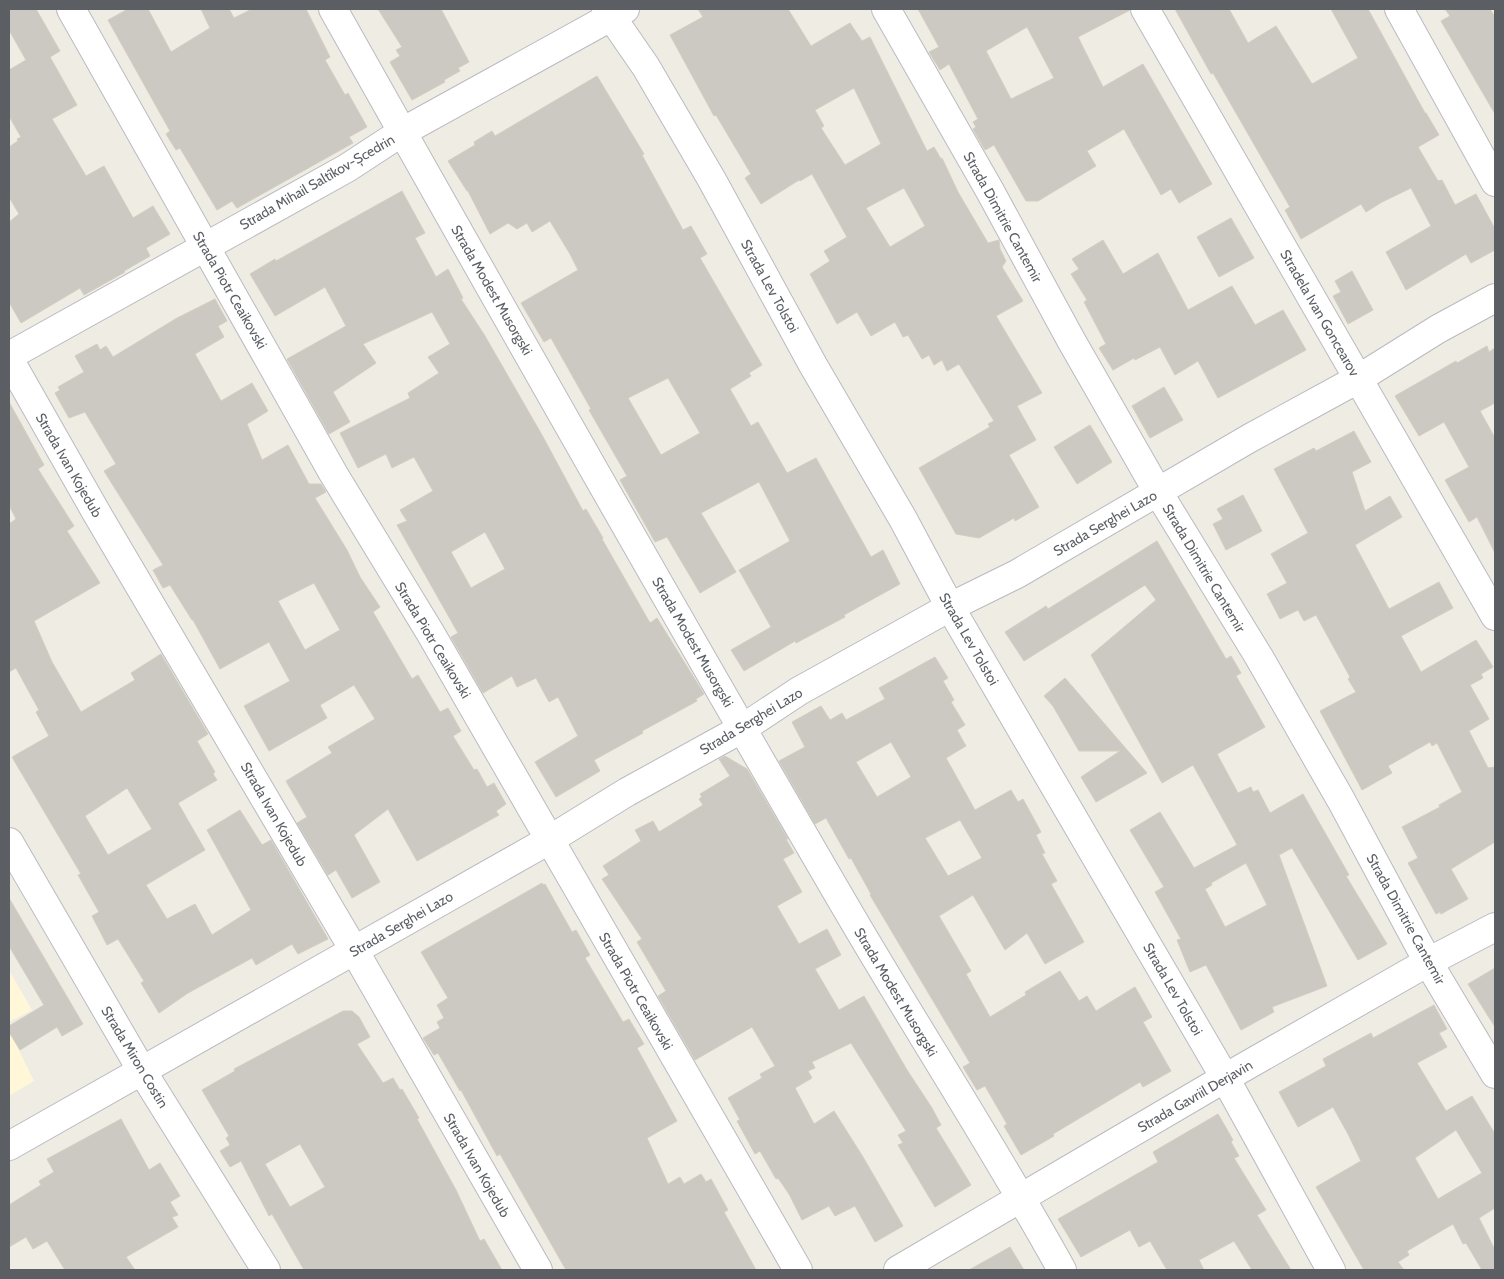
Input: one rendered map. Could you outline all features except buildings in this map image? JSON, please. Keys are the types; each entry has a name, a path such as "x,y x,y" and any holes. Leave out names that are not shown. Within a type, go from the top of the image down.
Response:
{"street":[{"name":"Strada Piotr Ceaikovski","path":"71,9 333,473 431,634 798,1270"},
{"name":"Strada Modest Musorgski","path":"333,9 850,915 926,1043 1022,1198 1062,1270"},
{"name":"Strada Dimitrie Cantemir","path":"886,9 990,191 1071,340 1158,492 1259,657 1331,783 1428,962 1495,1074"},
{"name":"Stradela Ivan Goncearov","path":"1145,9 1495,616"},
{"path":"1399,9 1495,182"},
{"name":"Strada Mihail Saltîkov-Șcedrin","path":"9,357 347,168 402,132 614,11"},
{"name":"Strada Lev Tolstoi","path":"614,11 712,180 813,365 903,519 950,607 1225,1078 1332,1270"},
{"name":"Strada Serghei Lazo","path":"9,1146 549,840 627,792 743,728 799,692 950,607 1017,574 1358,379 1438,329 1495,298"},
{"name":"Strada Ivan Kojedub","path":"9,357 96,512 354,950 538,1270"},
{"name":"Strada Miron Costin","path":"9,842 142,1070 266,1270"},
{"name":"Strada Gavriil Derjavin","path":"898,1270 1225,1078 1428,962 1495,927"}],"shaded area":[{"path":"9,970 32,1010 9,1022"},
{"path":"9,1030 34,1081 9,1096"}]}
